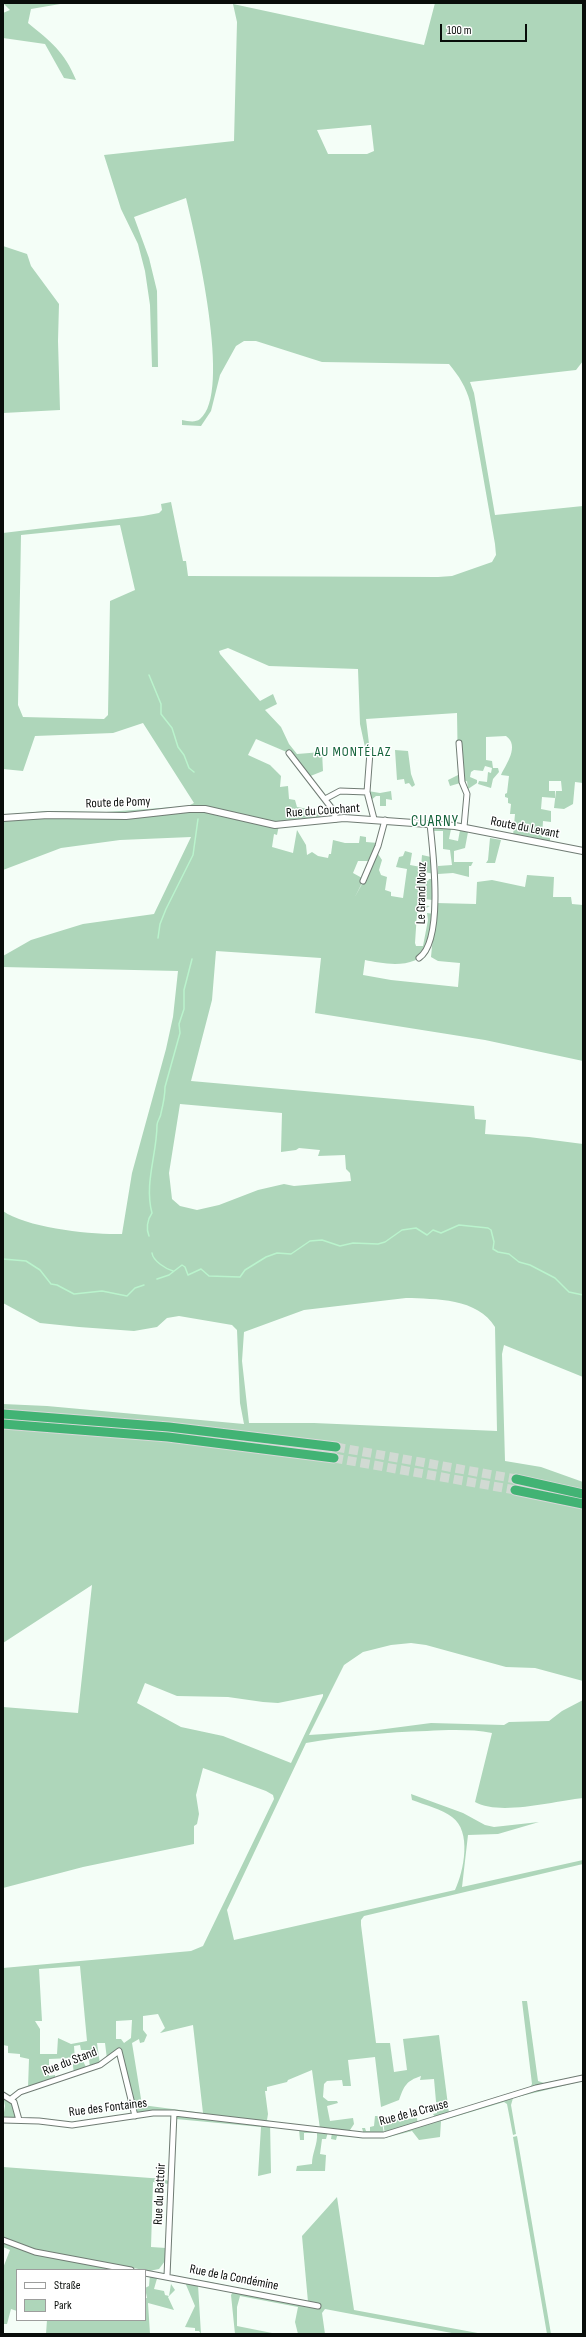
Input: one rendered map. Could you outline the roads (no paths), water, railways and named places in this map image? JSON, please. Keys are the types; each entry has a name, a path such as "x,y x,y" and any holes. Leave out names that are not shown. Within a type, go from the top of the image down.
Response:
{"highway":[{"path":"3,1414 169,1426 336,1447"},
{"path":"3,1424 152,1435 334,1458"},
{"path":"516,1479 583,1494"},
{"path":"515,1490 583,1504"}],"street":[{"path":"459,743 462,782 467,796 464,827"},
{"path":"370,752 367,792 374,819"},
{"path":"289,753 325,799 336,818"},
{"path":"325,799 337,792 367,792"},
{"name":"Route de Pomy","path":"3,818 48,815 126,816 189,809 205,809 233,816"},
{"name":"Rue du Couchant","path":"233,816 279,825 336,818 374,819 464,827"},
{"path":"363,881 378,846 385,820"},
{"name":"Le Grand Nouz","path":"419,958 429,948 433,929 435,880 430,824"},
{"name":"Route du Levant","path":"464,827 583,851"},
{"name":"Rue du Stand","path":"11,2099 20,2092 100,2064 119,2051 135,2116"},
{"name":"Rue de la Crause","path":"174,2113 363,2135 384,2135 536,2088 583,2078"},
{"path":"3,2095 11,2099 20,2120"},
{"name":"Rue des Fontaines","path":"3,2120 20,2120 72,2125 135,2116 174,2113"},
{"name":"Rue du Battoir","path":"167,2276 174,2113"},
{"path":"3,2240 35,2252 126,2269"},
{"name":"Rue de la Condémine","path":"146,2273 318,2306"}],"waterway":[{"path":"149,675 161,704 161,714 172,728 178,747 184,755 189,768 194,772"},
{"path":"158,938 160,924 166,909 193,855 198,819"},
{"path":"149,1236 148,1224 152,1213 149,1191 157,1124 161,1114 165,1087 180,1033 179,1024 184,1009 184,990 192,959"},
{"path":"157,1279 169,1275 182,1265 185,1267 188,1275 201,1269 209,1276 240,1277 245,1270 266,1257 277,1253 291,1254 310,1241 322,1240 340,1246 353,1243 378,1244 385,1242 402,1230 416,1228 427,1235 433,1230 441,1233 459,1225 488,1228 491,1230 494,1242 493,1249 498,1252 509,1254 519,1262 530,1265 555,1278 569,1292 583,1295"},
{"path":"152,1253 157,1262 173,1271"},
{"path":"3,1259 26,1261 40,1270 51,1284 57,1285 74,1294 102,1291 127,1296 135,1288 144,1285"}],"tunnel":[{"path":"336,1447 516,1479"},
{"path":"334,1458 515,1490"}],"district":[{"name":"AU MONTÉLAZ","path":"353,752"},
{"name":"CUARNY","path":"435,822"}]}
